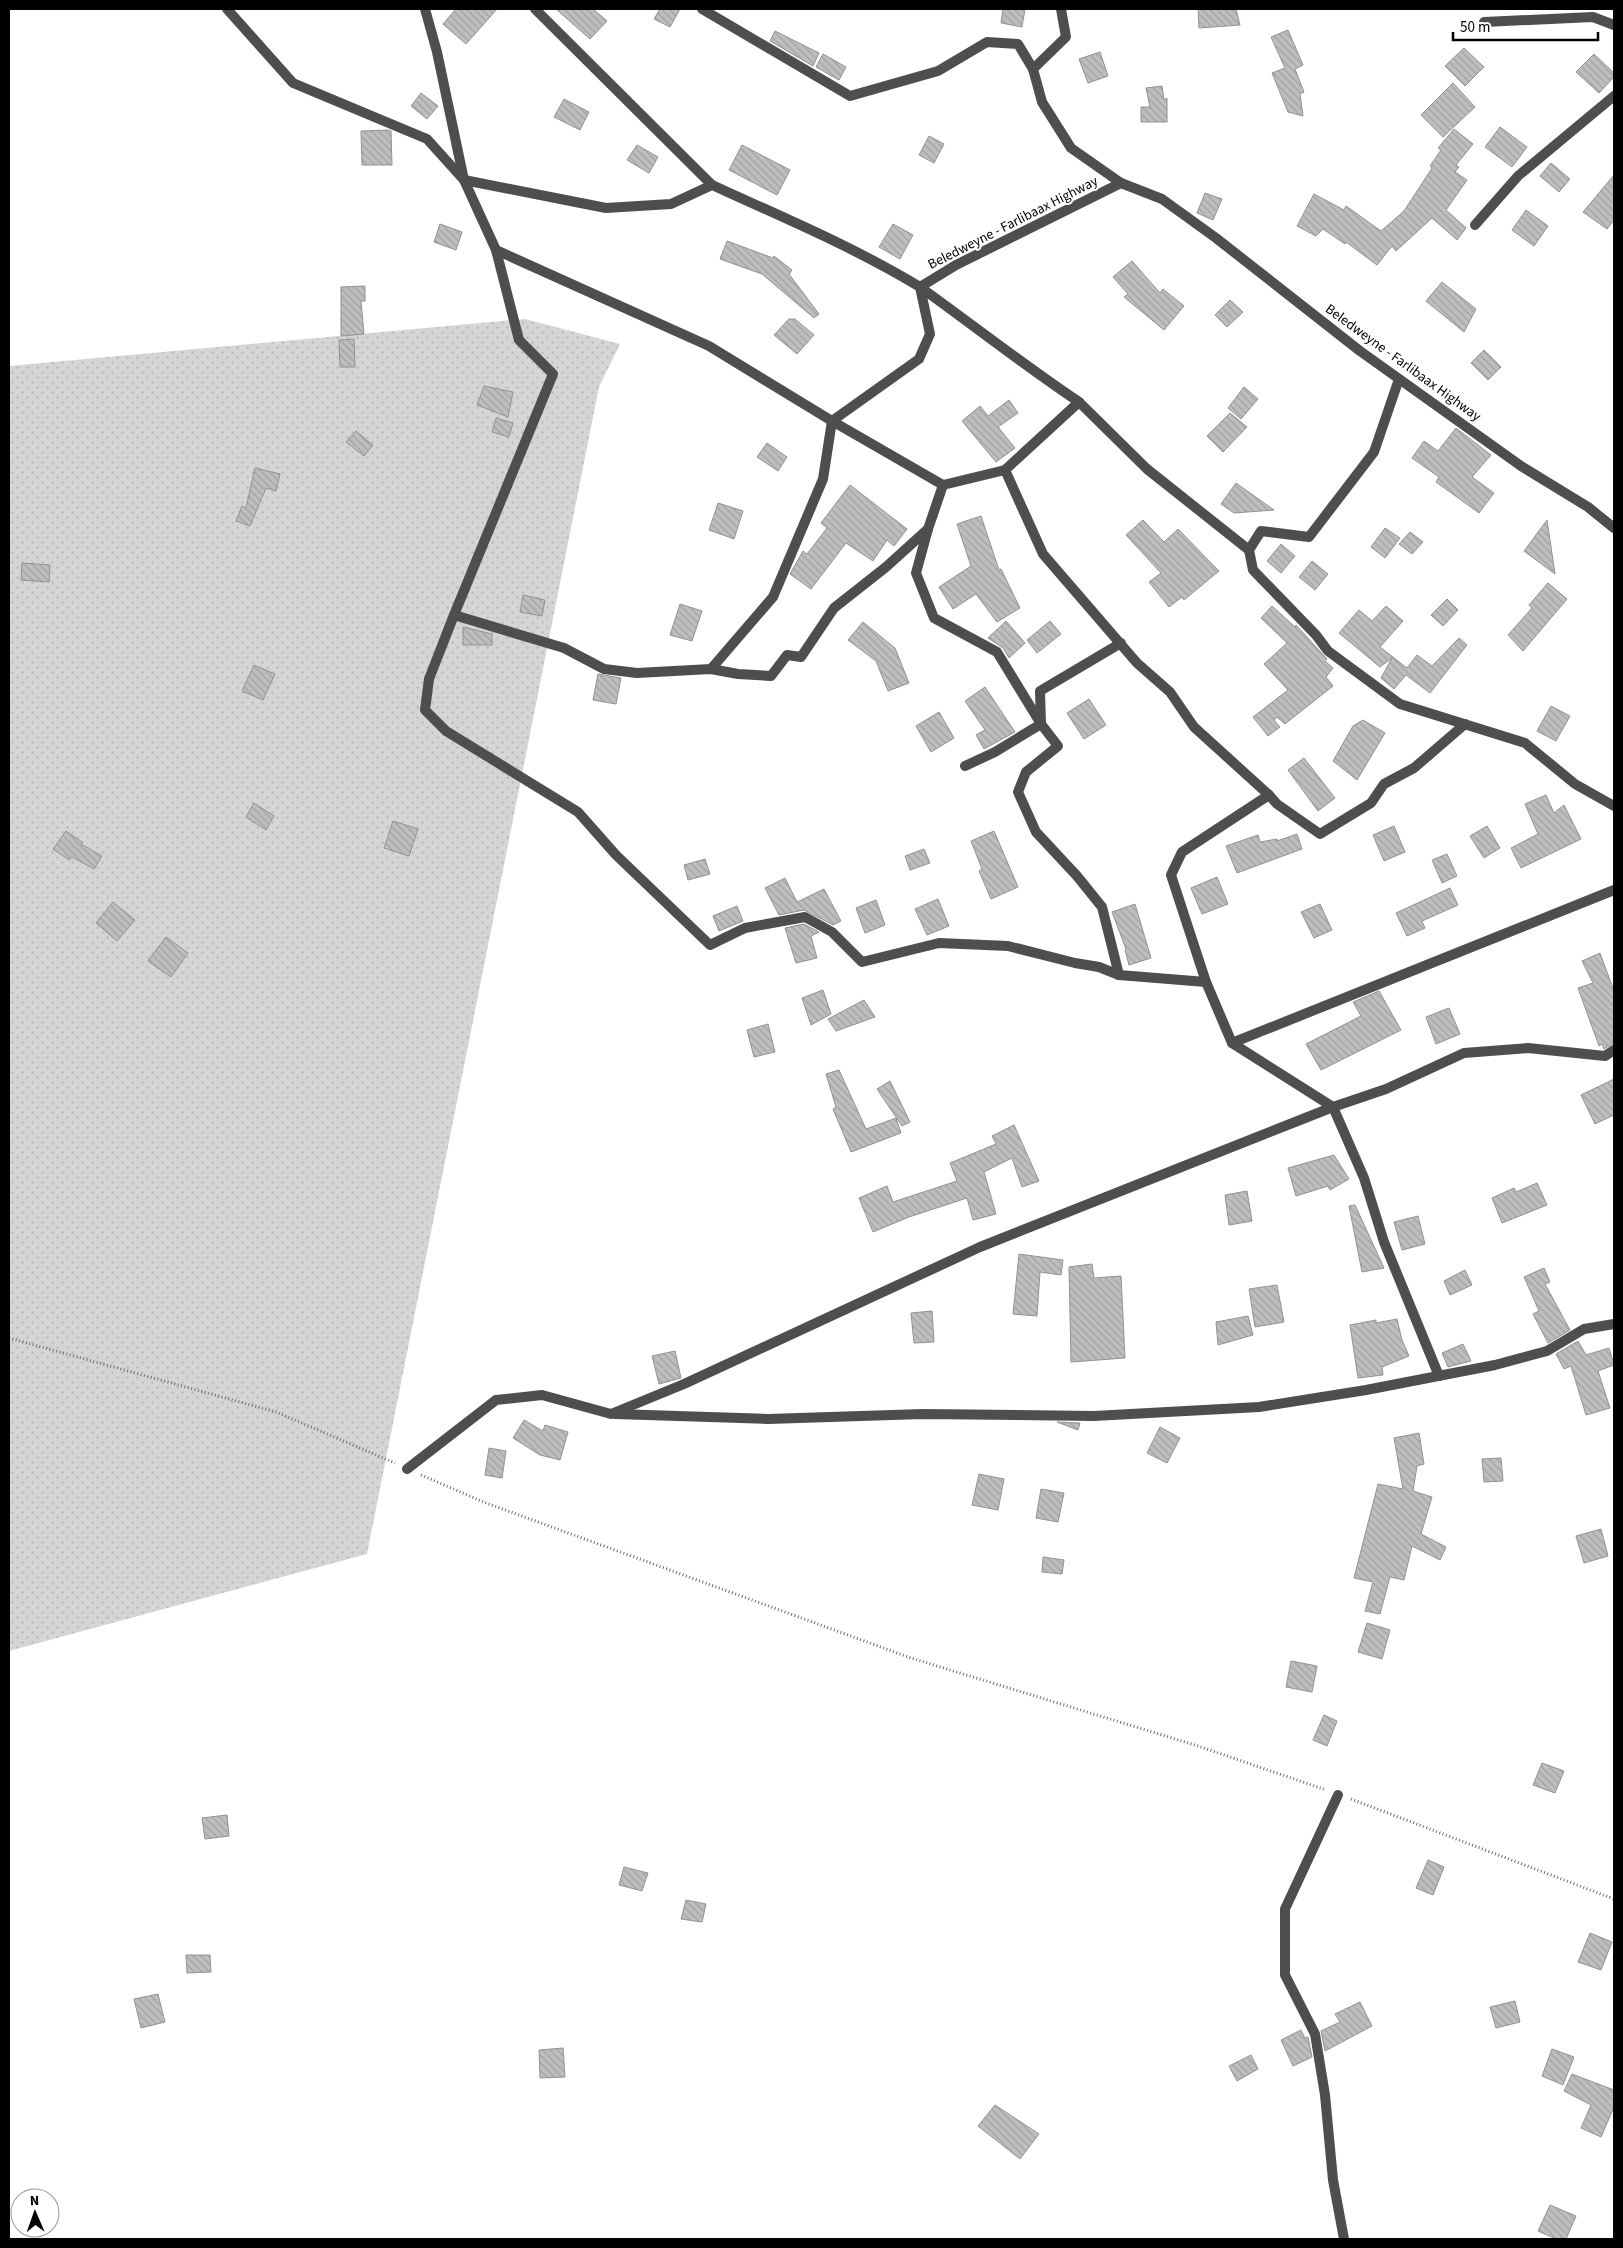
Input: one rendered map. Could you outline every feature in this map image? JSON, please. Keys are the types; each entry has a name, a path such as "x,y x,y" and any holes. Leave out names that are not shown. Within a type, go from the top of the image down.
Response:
{"street":[{"path":"227,9 293,83 427,139 464,180 606,208 671,204 712,186 535,9"},
{"path":"425,9 437,52 464,180 496,250 519,340 553,374 454,615 430,679 425,710 446,731 578,812 616,855 710,944 745,928 805,918 832,932 862,962 939,943 1008,946 1075,963 1100,966 1119,974 1206,982"},
{"path":"702,9 850,96 938,71 987,42 1018,44 1033,69 1042,102 1071,148 1121,183"},
{"path":"1033,69 1066,37 1061,9"},
{"path":"1484,22 1593,17 1614,25"},
{"path":"1475,225 1518,176 1614,96"},
{"name":"Beledweyne - Farlibaax Highway","path":"712,186 778,215 896,272 920,287 956,265 1121,183 1162,199 1400,379 1521,466 1588,507 1614,528"},
{"path":"496,250 709,346 832,422 943,485 1004,470 1079,402"},
{"path":"920,287 1079,402 1147,469 1249,550 1253,570 1316,635 1328,651 1400,704 1525,743 1575,784 1614,806"},
{"path":"711,669 773,598 822,479 832,422 920,359 930,334 920,287"},
{"path":"1249,550 1261,531 1309,537 1374,452 1400,379"},
{"path":"1004,470 1043,554 1137,663 1170,692 1194,727 1277,804 1320,834 1371,803 1384,784 1414,768 1465,724"},
{"path":"943,485 928,528 916,573 934,618 997,652 1041,724 1058,746 1026,772 1018,792 1036,832 1077,876 1102,907 1119,974"},
{"path":"454,615 564,648 604,669 637,673 711,669 738,674 771,676 787,656 801,657 834,608 886,567 928,528"},
{"path":"1041,724 1040,691 1121,643"},
{"path":"965,766 995,752 1041,724"},
{"path":"1269,795 1182,852 1171,875 1206,982 1232,1042 1333,1107 1364,1178 1384,1242 1439,1376"},
{"path":"1232,1042 1614,890"},
{"path":"611,1414 684,1384 980,1246 1333,1107 1386,1089 1464,1053 1528,1048 1610,1057 1614,1050"},
{"path":"408,1469 496,1400 542,1395 611,1414 768,1419 923,1414 1094,1416 1259,1407 1495,1365 1547,1351 1584,1330 1614,1324"},
{"path":"1338,1795 1285,1909 1285,1975 1314,2034 1325,2095 1333,2180 1344,2239"}],"path":[{"path":"9,1338 276,1412 486,1503 911,1658 1198,1746 1338,1795 1614,1899"}],"shaded area":[{"path":"525,319 620,344 599,387 367,1554 9,1651 9,366"}],"building":[{"path":"456,9 497,9 466,44 443,24"},
{"path":"556,9 593,9 607,21 590,39"},
{"path":"660,9 680,9 670,27 654,19"},
{"path":"1003,9 1025,9 1022,27 1001,23"},
{"path":"1198,9 1236,9 1240,25 1199,28"},
{"path":"1288,30 1303,65 1295,69 1304,92 1300,94 1303,116 1288,112 1272,73 1285,68 1271,37"},
{"path":"775,31 819,53 813,66 770,41"},
{"path":"1464,48 1484,67 1465,86 1445,66"},
{"path":"1100,52 1108,76 1088,83 1079,59"},
{"path":"823,54 846,67 839,80 816,67"},
{"path":"1594,54 1614,73 1614,77 1599,93 1576,72"},
{"path":"1453,83 1475,107 1443,137 1421,115"},
{"path":"1162,86 1164,100 1167,98 1167,122 1141,122 1141,107 1150,107 1146,88"},
{"path":"421,93 438,106 427,119 411,106"},
{"path":"564,99 589,112 580,130 554,117"},
{"path":"1500,127 1527,147 1512,167 1485,147"},
{"path":"1454,129 1473,144 1456,165 1459,167 1455,172 1467,180 1446,210 1466,228 1457,240 1432,218 1396,251 1392,246 1377,265 1346,242 1345,244 1323,229 1316,236 1297,226 1314,194 1344,210 1346,206 1381,231 1404,211 1432,168 1430,166 1441,150 1438,148"},
{"path":"361,131 391,131 392,165 362,165"},
{"path":"929,136 944,144 934,163 919,155"},
{"path":"637,145 658,157 649,173 627,160"},
{"path":"742,145 790,170 777,195 729,170"},
{"path":"1551,163 1570,179 1559,192 1540,176"},
{"path":"1614,175 1614,220 1607,229 1583,212"},
{"path":"1205,193 1222,199 1213,220 1197,213"},
{"path":"1526,210 1548,226 1534,246 1512,230"},
{"path":"440,224 462,232 456,250 434,242"},
{"path":"893,224 913,235 900,259 879,247"},
{"path":"727,241 773,258 774,256 792,270 789,274 819,314 814,318 762,274 720,259"},
{"path":"1132,261 1160,293 1163,289 1184,306 1164,330 1124,297 1128,294 1113,277"},
{"path":"1442,282 1476,309 1464,332 1426,301"},
{"path":"365,286 365,301 361,301 364,334 341,336 341,287"},
{"path":"1230,300 1243,312 1227,327 1215,315"},
{"path":"789,319 795,319 814,335 797,354 774,335"},
{"path":"354,339 355,367 340,367 339,340"},
{"path":"1484,350 1501,367 1488,380 1471,363"},
{"path":"484,386 513,392 508,417 477,405"},
{"path":"1244,387 1258,399 1241,419 1228,408"},
{"path":"1009,400 1018,413 998,427 1015,448 996,462 962,421 980,406 988,416"},
{"path":"1230,413 1247,427 1223,452 1207,436"},
{"path":"496,418 513,423 509,437 492,432"},
{"path":"1456,428 1491,455 1472,477 1494,493 1479,513 1436,482 1439,477 1412,458 1424,441 1438,451"},
{"path":"356,431 373,445 364,456 346,442"},
{"path":"767,443 787,457 778,471 757,457"},
{"path":"255,468 280,474 276,491 266,488 250,526 236,521 242,506 246,508"},
{"path":"1236,483 1274,510 1234,513 1221,504"},
{"path":"850,485 907,529 894,546 887,540 873,561 846,543 811,589 790,574 803,551 807,554 827,528 821,523"},
{"path":"718,503 743,511 734,539 709,530"},
{"path":"981,516 999,570 1001,569 1020,608 997,622 976,594 953,609 939,587 971,566 957,524"},
{"path":"1143,520 1164,542 1178,529 1219,571 1184,600 1182,597 1169,607 1149,582 1161,573 1126,535"},
{"path":"1547,520 1555,574 1524,551"},
{"path":"1385,528 1400,538 1385,558 1371,547"},
{"path":"1410,532 1423,542 1412,554 1399,544"},
{"path":"1281,544 1295,556 1281,573 1267,561"},
{"path":"1312,561 1328,574 1315,590 1299,577"},
{"path":"22,563 50,565 49,582 21,580"},
{"path":"1548,583 1567,599 1523,651 1508,635 1532,608 1529,605"},
{"path":"523,595 545,600 542,616 520,612"},
{"path":"1447,599 1458,610 1443,626 1431,615"},
{"path":"680,604 702,611 692,641 670,635"},
{"path":"1272,606 1295,627 1296,625 1327,659 1325,661 1333,668 1326,677 1333,686 1285,724 1277,717 1274,720 1280,727 1268,736 1253,717 1288,690 1264,664 1287,643 1261,618"},
{"path":"1386,606 1403,621 1380,647 1407,668 1417,655 1432,666 1459,638 1467,645 1430,693 1406,675 1394,689 1381,678 1392,658 1380,667 1339,633 1359,610 1372,621"},
{"path":"1006,621 1025,643 1009,658 1003,648 988,638"},
{"path":"1050,621 1061,634 1037,653 1027,640"},
{"path":"863,622 895,648 909,683 888,691 876,661 848,640"},
{"path":"463,627 492,634 492,645 463,645"},
{"path":"254,665 275,674 263,700 242,691"},
{"path":"598,674 621,678 616,704 593,700"},
{"path":"985,687 1015,732 984,749 976,735 985,730 965,701"},
{"path":"1089,699 1106,725 1084,739 1067,713"},
{"path":"1551,706 1570,716 1556,741 1537,731"},
{"path":"939,712 954,738 931,752 916,726"},
{"path":"1363,720 1385,733 1357,780 1333,761 1353,726"},
{"path":"1304,758 1335,798 1318,811 1288,770"},
{"path":"1546,795 1554,813 1564,805 1581,839 1521,868 1511,848 1538,834 1525,804"},
{"path":"254,803 274,816 266,830 246,817"},
{"path":"393,821 418,829 409,856 384,848"},
{"path":"1394,826 1405,852 1384,861 1373,835"},
{"path":"1487,826 1500,848 1484,858 1470,836"},
{"path":"66,831 82,842 81,844 102,856 94,869 72,857 69,860 53,849"},
{"path":"994,831 1018,887 991,899 979,871 982,869 971,841"},
{"path":"1297,834 1302,849 1237,873 1226,846 1258,835 1260,842 1277,839 1277,841"},
{"path":"924,849 930,863 910,870 905,856"},
{"path":"1447,854 1457,876 1442,883 1432,860"},
{"path":"705,859 710,874 688,880 684,865"},
{"path":"1217,877 1228,904 1202,914 1191,888"},
{"path":"785,878 797,902 824,889 841,921 833,925 804,910 779,915 765,888"},
{"path":"1450,888 1458,905 1422,921 1425,928 1407,936 1396,913"},
{"path":"938,899 949,926 927,935 915,909"},
{"path":"876,900 885,925 865,933 856,908"},
{"path":"113,902 135,920 117,941 96,923"},
{"path":"1135,904 1151,958 1129,965 1126,949 1112,912"},
{"path":"1320,904 1332,930 1314,938 1301,912"},
{"path":"737,906 743,921 719,931 713,916"},
{"path":"804,924 819,932 811,936 817,958 796,963 785,928"},
{"path":"166,937 188,953 171,977 148,961"},
{"path":"1600,953 1614,991 1614,1043 1604,1049 1602,1044 1599,1046 1578,988 1593,983 1582,961"},
{"path":"823,990 831,1014 811,1025 802,998"},
{"path":"1379,991 1401,1030 1321,1070 1306,1044 1361,1016 1353,1002"},
{"path":"864,1000 875,1017 836,1031 828,1019"},
{"path":"1449,1008 1460,1034 1436,1044 1426,1017"},
{"path":"768,1024 775,1052 754,1057 747,1030"},
{"path":"839,1070 866,1129 896,1118 901,1133 851,1152 833,1109 836,1107 826,1074"},
{"path":"1614,1079 1614,1115 1595,1124 1581,1095"},
{"path":"890,1081 910,1122 902,1126 877,1089"},
{"path":"1014,1125 1039,1181 1022,1187 1012,1158 984,1172 996,1214 973,1220 967,1198 909,1217 873,1232 859,1198 887,1186 893,1202 957,1181 950,1163 996,1144 992,1136"},
{"path":"1334,1155 1349,1179 1330,1190 1328,1186 1296,1196 1288,1168"},
{"path":"1537,1183 1547,1205 1502,1223 1492,1198 1514,1188 1516,1192"},
{"path":"1247,1191 1252,1221 1229,1225 1225,1195"},
{"path":"1355,1205 1384,1268 1362,1272 1349,1206"},
{"path":"1418,1216 1425,1244 1402,1250 1394,1222"},
{"path":"1019,1254 1063,1260 1061,1275 1040,1272 1037,1316 1013,1314"},
{"path":"1092,1264 1094,1278 1121,1276 1125,1358 1071,1362 1069,1267"},
{"path":"1544,1268 1550,1282 1545,1284 1570,1330 1548,1343 1533,1314 1539,1311 1524,1277"},
{"path":"1465,1270 1472,1285 1450,1295 1444,1281"},
{"path":"1277,1285 1284,1322 1255,1327 1249,1289"},
{"path":"932,1311 934,1342 914,1343 911,1313"},
{"path":"1248,1316 1253,1335 1218,1345 1216,1322"},
{"path":"1397,1319 1402,1340 1409,1356 1382,1367 1383,1375 1358,1378 1350,1325 1376,1320 1376,1323"},
{"path":"1578,1341 1586,1355 1609,1348 1614,1365 1598,1371 1610,1408 1586,1415 1571,1366 1564,1369 1556,1354"},
{"path":"1463,1344 1471,1361 1448,1367 1442,1353"},
{"path":"675,1351 681,1378 659,1384 652,1356"},
{"path":"524,1420 543,1431 545,1425 568,1432 560,1460 540,1455 513,1438"},
{"path":"1057,1422 1080,1423 1078,1430"},
{"path":"1160,1427 1180,1438 1167,1463 1147,1453"},
{"path":"1419,1433 1424,1464 1417,1466 1413,1491 1432,1497 1421,1534 1446,1547 1440,1560 1412,1546 1404,1580 1390,1577 1380,1614 1365,1611 1373,1582 1354,1578 1378,1484 1403,1489 1394,1438"},
{"path":"489,1448 506,1451 502,1478 485,1475"},
{"path":"1501,1458 1503,1481 1484,1482 1482,1459"},
{"path":"979,1474 1004,1479 998,1510 972,1505"},
{"path":"1041,1489 1064,1493 1058,1522 1036,1518"},
{"path":"1601,1529 1608,1556 1584,1563 1576,1536"},
{"path":"1043,1557 1064,1560 1062,1574 1042,1572"},
{"path":"1367,1623 1390,1630 1382,1659 1358,1652"},
{"path":"1291,1661 1317,1666 1312,1692 1286,1687"},
{"path":"1324,1715 1337,1721 1327,1746 1313,1740"},
{"path":"1542,1763 1564,1771 1555,1793 1533,1785"},
{"path":"227,1815 229,1836 205,1839 202,1818"},
{"path":"1428,1860 1444,1867 1433,1895 1416,1888"},
{"path":"624,1867 648,1873 642,1891 619,1885"},
{"path":"686,1900 706,1904 702,1922 681,1919"},
{"path":"1590,1933 1612,1942 1601,1970 1578,1962"},
{"path":"186,1955 210,1955 211,1972 187,1973"},
{"path":"158,1994 165,2022 141,2028 134,1999"},
{"path":"1515,2001 1520,2022 1496,2028 1490,2007"},
{"path":"1360,2002 1372,2026 1325,2051 1321,2031 1340,2022 1335,2014"},
{"path":"1301,2030 1305,2038 1308,2037 1312,2057 1293,2066 1281,2040"},
{"path":"563,2048 565,2077 540,2078 539,2050"},
{"path":"1552,2049 1574,2057 1563,2085 1542,2076"},
{"path":"1251,2055 1258,2069 1237,2081 1229,2066"},
{"path":"1572,2074 1614,2090 1614,2107 1601,2137 1581,2128 1591,2105 1564,2091"},
{"path":"995,2105 1039,2134 1020,2159 978,2126"},
{"path":"1550,2205 1576,2216 1566,2239 1556,2239 1538,2231"}]}
